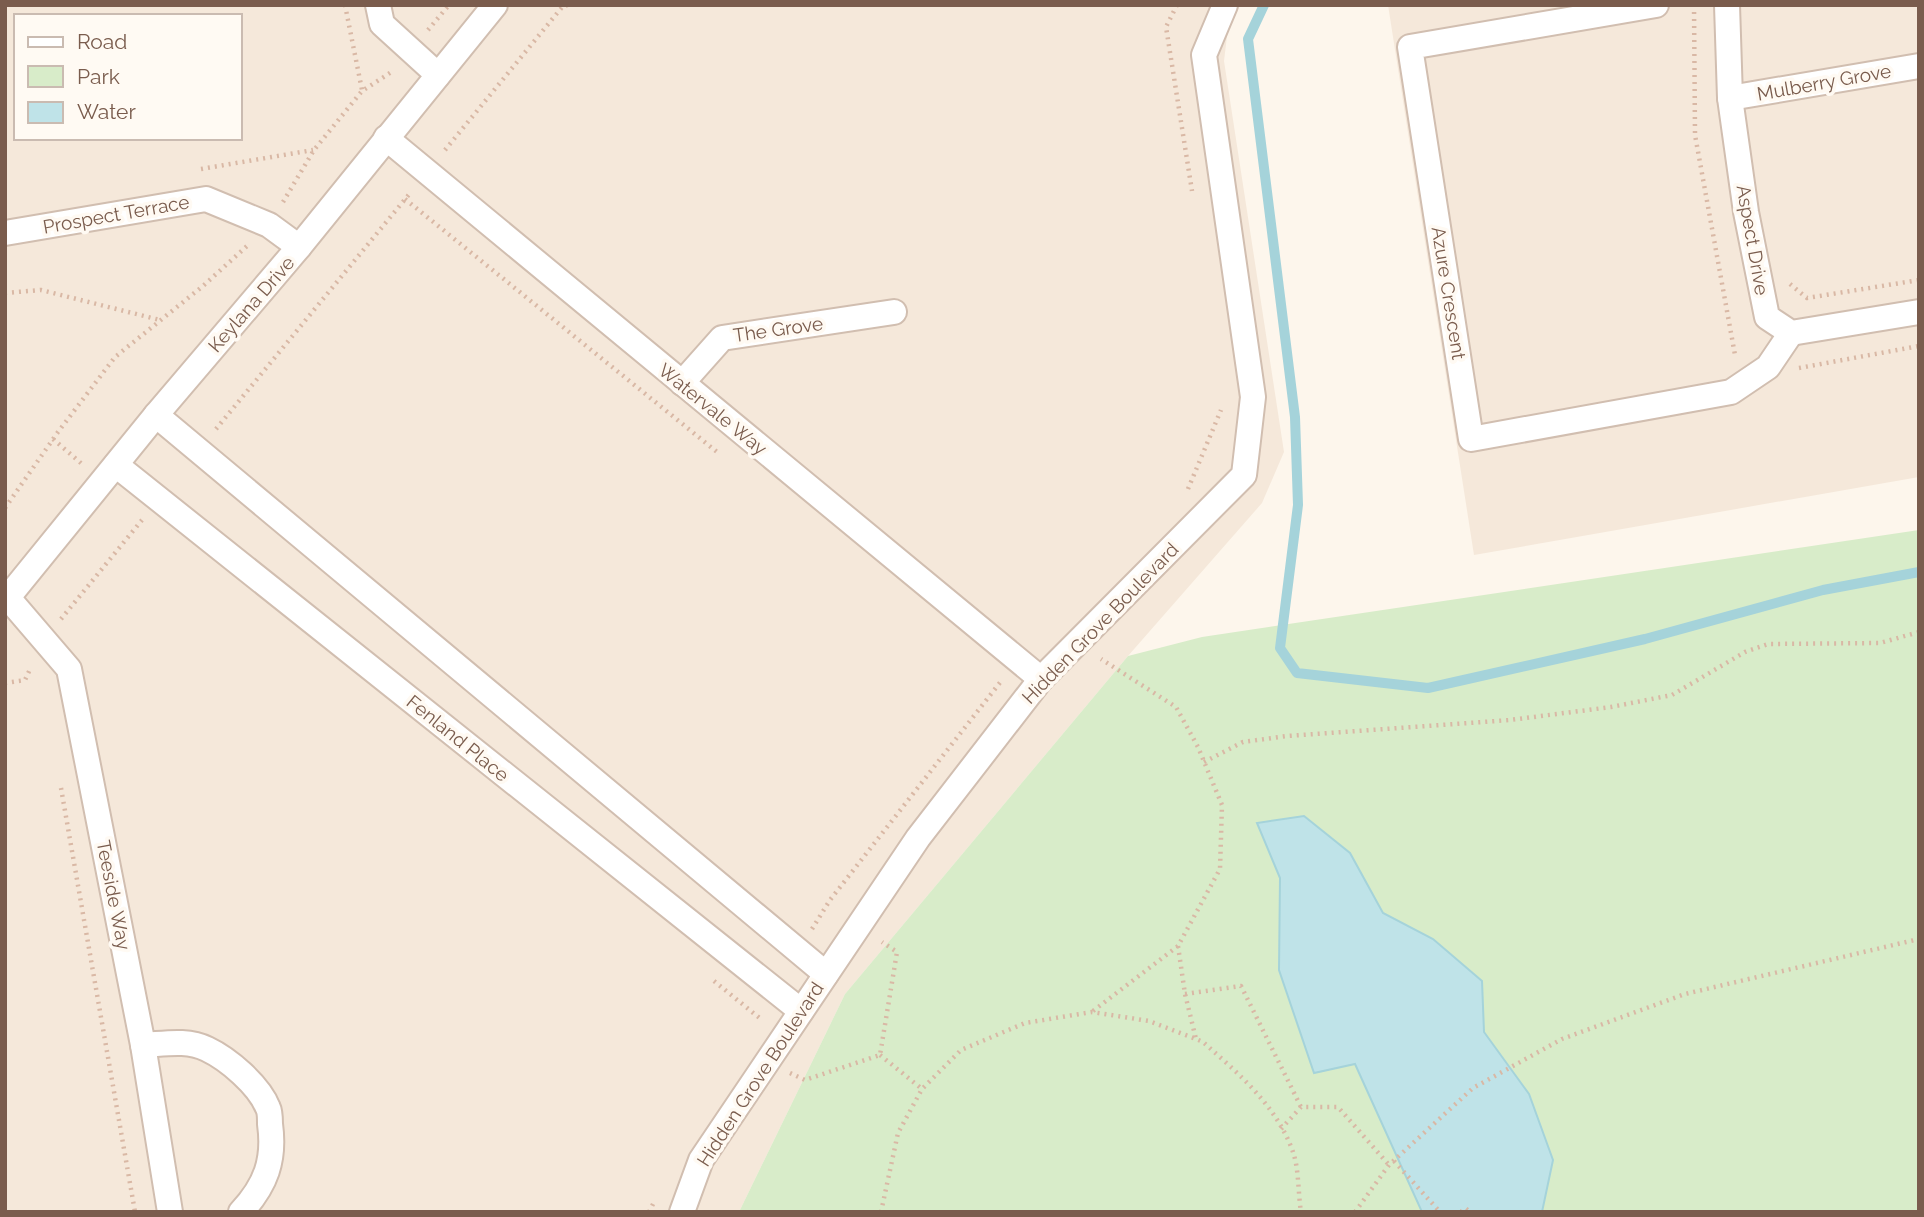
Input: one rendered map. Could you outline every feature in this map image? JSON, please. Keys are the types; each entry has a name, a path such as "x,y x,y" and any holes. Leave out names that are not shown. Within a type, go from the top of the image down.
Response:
{"street":[{"path":"378,5 382,24 438,75"},
{"name":"Keylana Drive","path":"7,600 156,415 299,247 495,5"},
{"name":"Hidden Grove Boulevard","path":"682,1212 701,1160 918,838 1041,679 1244,475 1253,397 1205,55 1225,5"},
{"name":"Azure Crescent","path":"1656,5 1410,47 1472,439 1731,392 1768,367 1791,333"},
{"name":"Aspect Drive","path":"1727,5 1730,97 1745,212 1767,317 1791,333"},
{"name":"Mulberry Grove","path":"1730,97 1919,66"},
{"name":"Watervale Way","path":"386,138 1041,679"},
{"name":"Prospect Terrace","path":"5,233 206,199 270,225 299,247"},
{"name":"The Grove","path":"682,383 722,338 894,312"},
{"path":"1791,333 1919,312"},
{"path":"156,415 826,974"},
{"name":"Fenland Place","path":"116,465 801,1011"},
{"name":"Teeside Way","path":"7,600 69,668 143,1045 170,1212"},
{"path":"143,1045 182,1042 206,1048 243,1073 268,1108 273,1147 267,1174 252,1200 241,1212"}],"path":[{"path":"345,5 362,91"},
{"path":"5,508 115,357 204,286 270,225 314,150 362,91 398,68 449,5"},
{"path":"199,451 563,6 568,5"},
{"path":"405,199 727,459"},
{"path":"1788,273 1790,286 1807,298 1919,280"},
{"path":"5,293 41,290 160,320"},
{"path":"44,639 159,499"},
{"path":"1204,762 1243,742 1287,736 1510,720 1611,707 1672,695 1745,652 1768,644 1880,643 1919,632"},
{"path":"1076,644 1176,707 1222,805 1220,869 1178,946 1092,1012"},
{"path":"33,662 38,668"},
{"path":"990,674 1000,682"},
{"path":"60,779 135,1212"},
{"path":"858,925 897,952 880,1055"},
{"path":"1355,1212 1392,1163 1473,1088 1562,1039 1685,994 1919,939"},
{"path":"1178,946 1185,994 1196,1040"},
{"path":"1185,994 1241,986 1301,1107"},
{"path":"881,1212 898,1133 922,1089 961,1050 1024,1023 1092,1012 1149,1021 1203,1042 1241,1075 1272,1112 1293,1153 1301,1212"},
{"path":"766,1063 805,1080 880,1055"},
{"path":"880,1055 922,1089"},
{"path":"1282,1129 1301,1107 1338,1107 1440,1212"},
{"path":"1461,1212 1465,1208 1470,1212"}],"shaded area":[{"path":"5,5 1236,5 1228,28 1224,61 1284,452 1262,503 1128,656 845,994 739,1212 5,1212"},
{"path":"1388,5 1919,5 1919,477 1474,555"}],"green space":[{"path":"1919,530 1919,1212 739,1212 845,994 1128,656 1202,637"}],"water":[{"path":"1304,816 1350,853 1383,913 1433,939 1482,981 1484,1032 1529,1094 1553,1160 1542,1212 1422,1212 1355,1064 1314,1073 1279,970 1280,878 1257,823"}],"waterway":[{"path":"1264,5 1248,39 1295,417 1298,505 1280,648 1297,673 1428,688 1645,639 1823,590 1919,572"}]}
